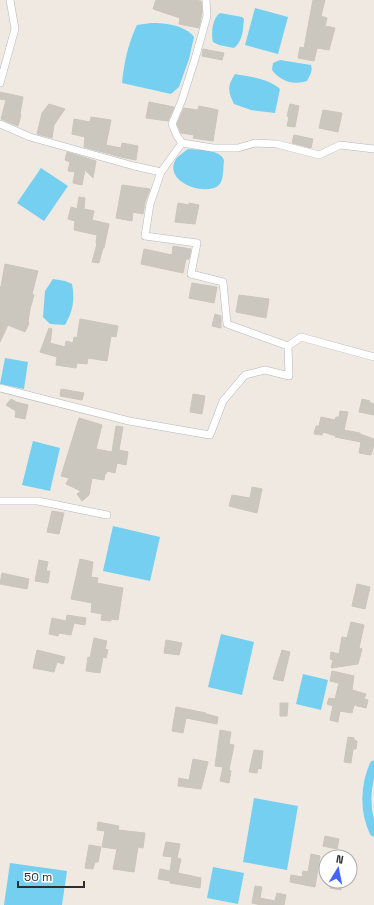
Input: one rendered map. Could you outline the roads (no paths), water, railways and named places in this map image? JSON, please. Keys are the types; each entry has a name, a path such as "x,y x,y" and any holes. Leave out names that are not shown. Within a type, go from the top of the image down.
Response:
{"street":[{"path":"0,83 14,29 10,0"},
{"path":"206,0 207,16 182,100 172,124 182,143 213,148 238,148 255,143 277,144 319,155 340,145 374,149"},
{"path":"0,124 30,137 161,172"},
{"path":"182,143 161,172 150,204 145,236 196,243 191,274 223,282 227,324 288,346"},
{"path":"288,346 301,337 374,357"},
{"path":"0,388 129,422 210,435 223,401 245,375 265,370 289,376 288,346"},
{"path":"0,501 38,501 107,515"}],"water":[{"path":"255,8 288,17 278,54 245,45"},
{"path":"220,13 242,17 244,19 241,38 234,48 219,45 213,42 213,26 215,19"},
{"path":"151,23 168,24 180,27 194,37 189,59 179,87 171,94 122,83 127,53 137,25"},
{"path":"280,60 311,65 310,75 307,81 297,83 288,82 279,77 272,70 273,63"},
{"path":"235,74 270,82 280,89 275,113 251,110 234,104 230,96 229,89"},
{"path":"188,149 213,152 222,156 224,160 223,173 221,183 219,185 213,188 196,188 187,185 180,180 175,174 173,167 176,159"},
{"path":"41,168 68,186 44,221 17,203"},
{"path":"53,279 72,284 73,305 65,325 50,324 43,317 45,291"},
{"path":"5,358 28,362 24,389 0,384"},
{"path":"33,441 60,448 50,491 22,485"},
{"path":"113,526 160,537 150,581 103,571"},
{"path":"221,634 254,642 242,695 208,687"},
{"path":"303,674 328,680 321,710 296,704"},
{"path":"254,798 298,806 287,870 243,862"},
{"path":"10,863 67,871 62,905 4,905"},
{"path":"213,867 244,873 238,904 207,898"}],"waterway":[{"path":"374,765 367,790 367,807 374,832"}]}
